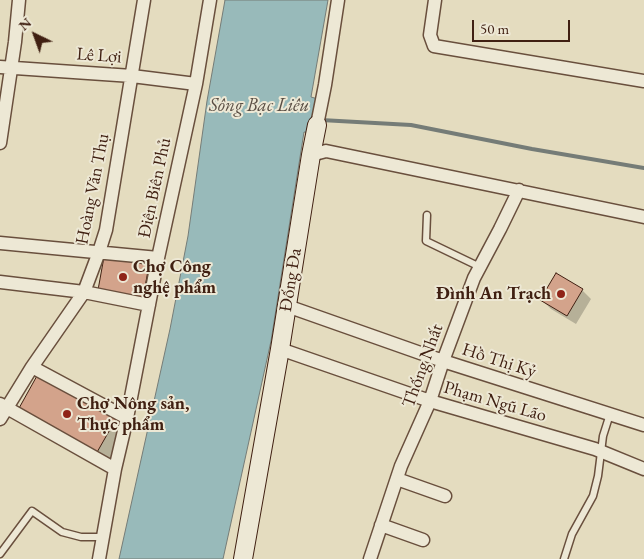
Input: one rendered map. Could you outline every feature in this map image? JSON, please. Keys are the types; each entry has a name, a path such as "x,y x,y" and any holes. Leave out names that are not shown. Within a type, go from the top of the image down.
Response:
{"street":[{"path":"0,143 5,67 19,0"},
{"name":"Hoàng Văn Thụ","path":"2,410 84,292 99,252 106,230 144,0"},
{"name":"Điện Biên Phủ","path":"99,559 114,469 196,84 210,0"},
{"name":"Đống Đa","path":"243,559 338,0"},
{"path":"435,0 430,35 434,46 644,81"},
{"name":"Lê Lợi","path":"5,67 132,76 196,84"},
{"path":"310,156 326,151 644,217"},
{"name":"Thống Nhất","path":"370,559 397,479 430,401 474,278 519,190"},
{"path":"0,243 158,258"},
{"path":"0,282 84,292 149,305"},
{"name":"Hồ Thị Kỷ","path":"287,306 443,361 644,425"},
{"name":"Phạm Ngũ Lão","path":"280,349 430,401 600,451 644,469"},
{"path":"32,367 126,418"},
{"path":"2,410 114,469"},
{"path":"397,479 445,496"},
{"path":"381,525 423,540"}],"lane":[{"path":"427,215 426,241 480,267"},
{"path":"564,559 572,534 593,496 598,476 600,451 610,414"},
{"path":"0,554 32,511 62,532 81,537 102,537"}],"water":[{"name":"Sông Bạc Liêu","path":"225,0 328,0 311,97 318,99 312,133 304,132 271,341 223,559 119,559 170,329 188,236 207,101"}],"building":[{"name":"Chợ Công nghệ phẩm","path":"104,257 149,265 143,298 98,290"},
{"name":"Đình An Trạch","path":"556,273 583,289 567,316 540,300"},
{"name":"Chợ Nông sản, Thực phẩm","path":"38,374 116,419 96,454 18,410"}],"waterway":[{"path":"321,120 411,125 532,149 644,168"}],"place":[{"name":"Chợ Công nghệ phẩm","path":"123,277"},
{"name":"Đình An Trạch","path":"561,294"},
{"name":"Chợ Nông sản, Thực phẩm","path":"67,414"}]}
